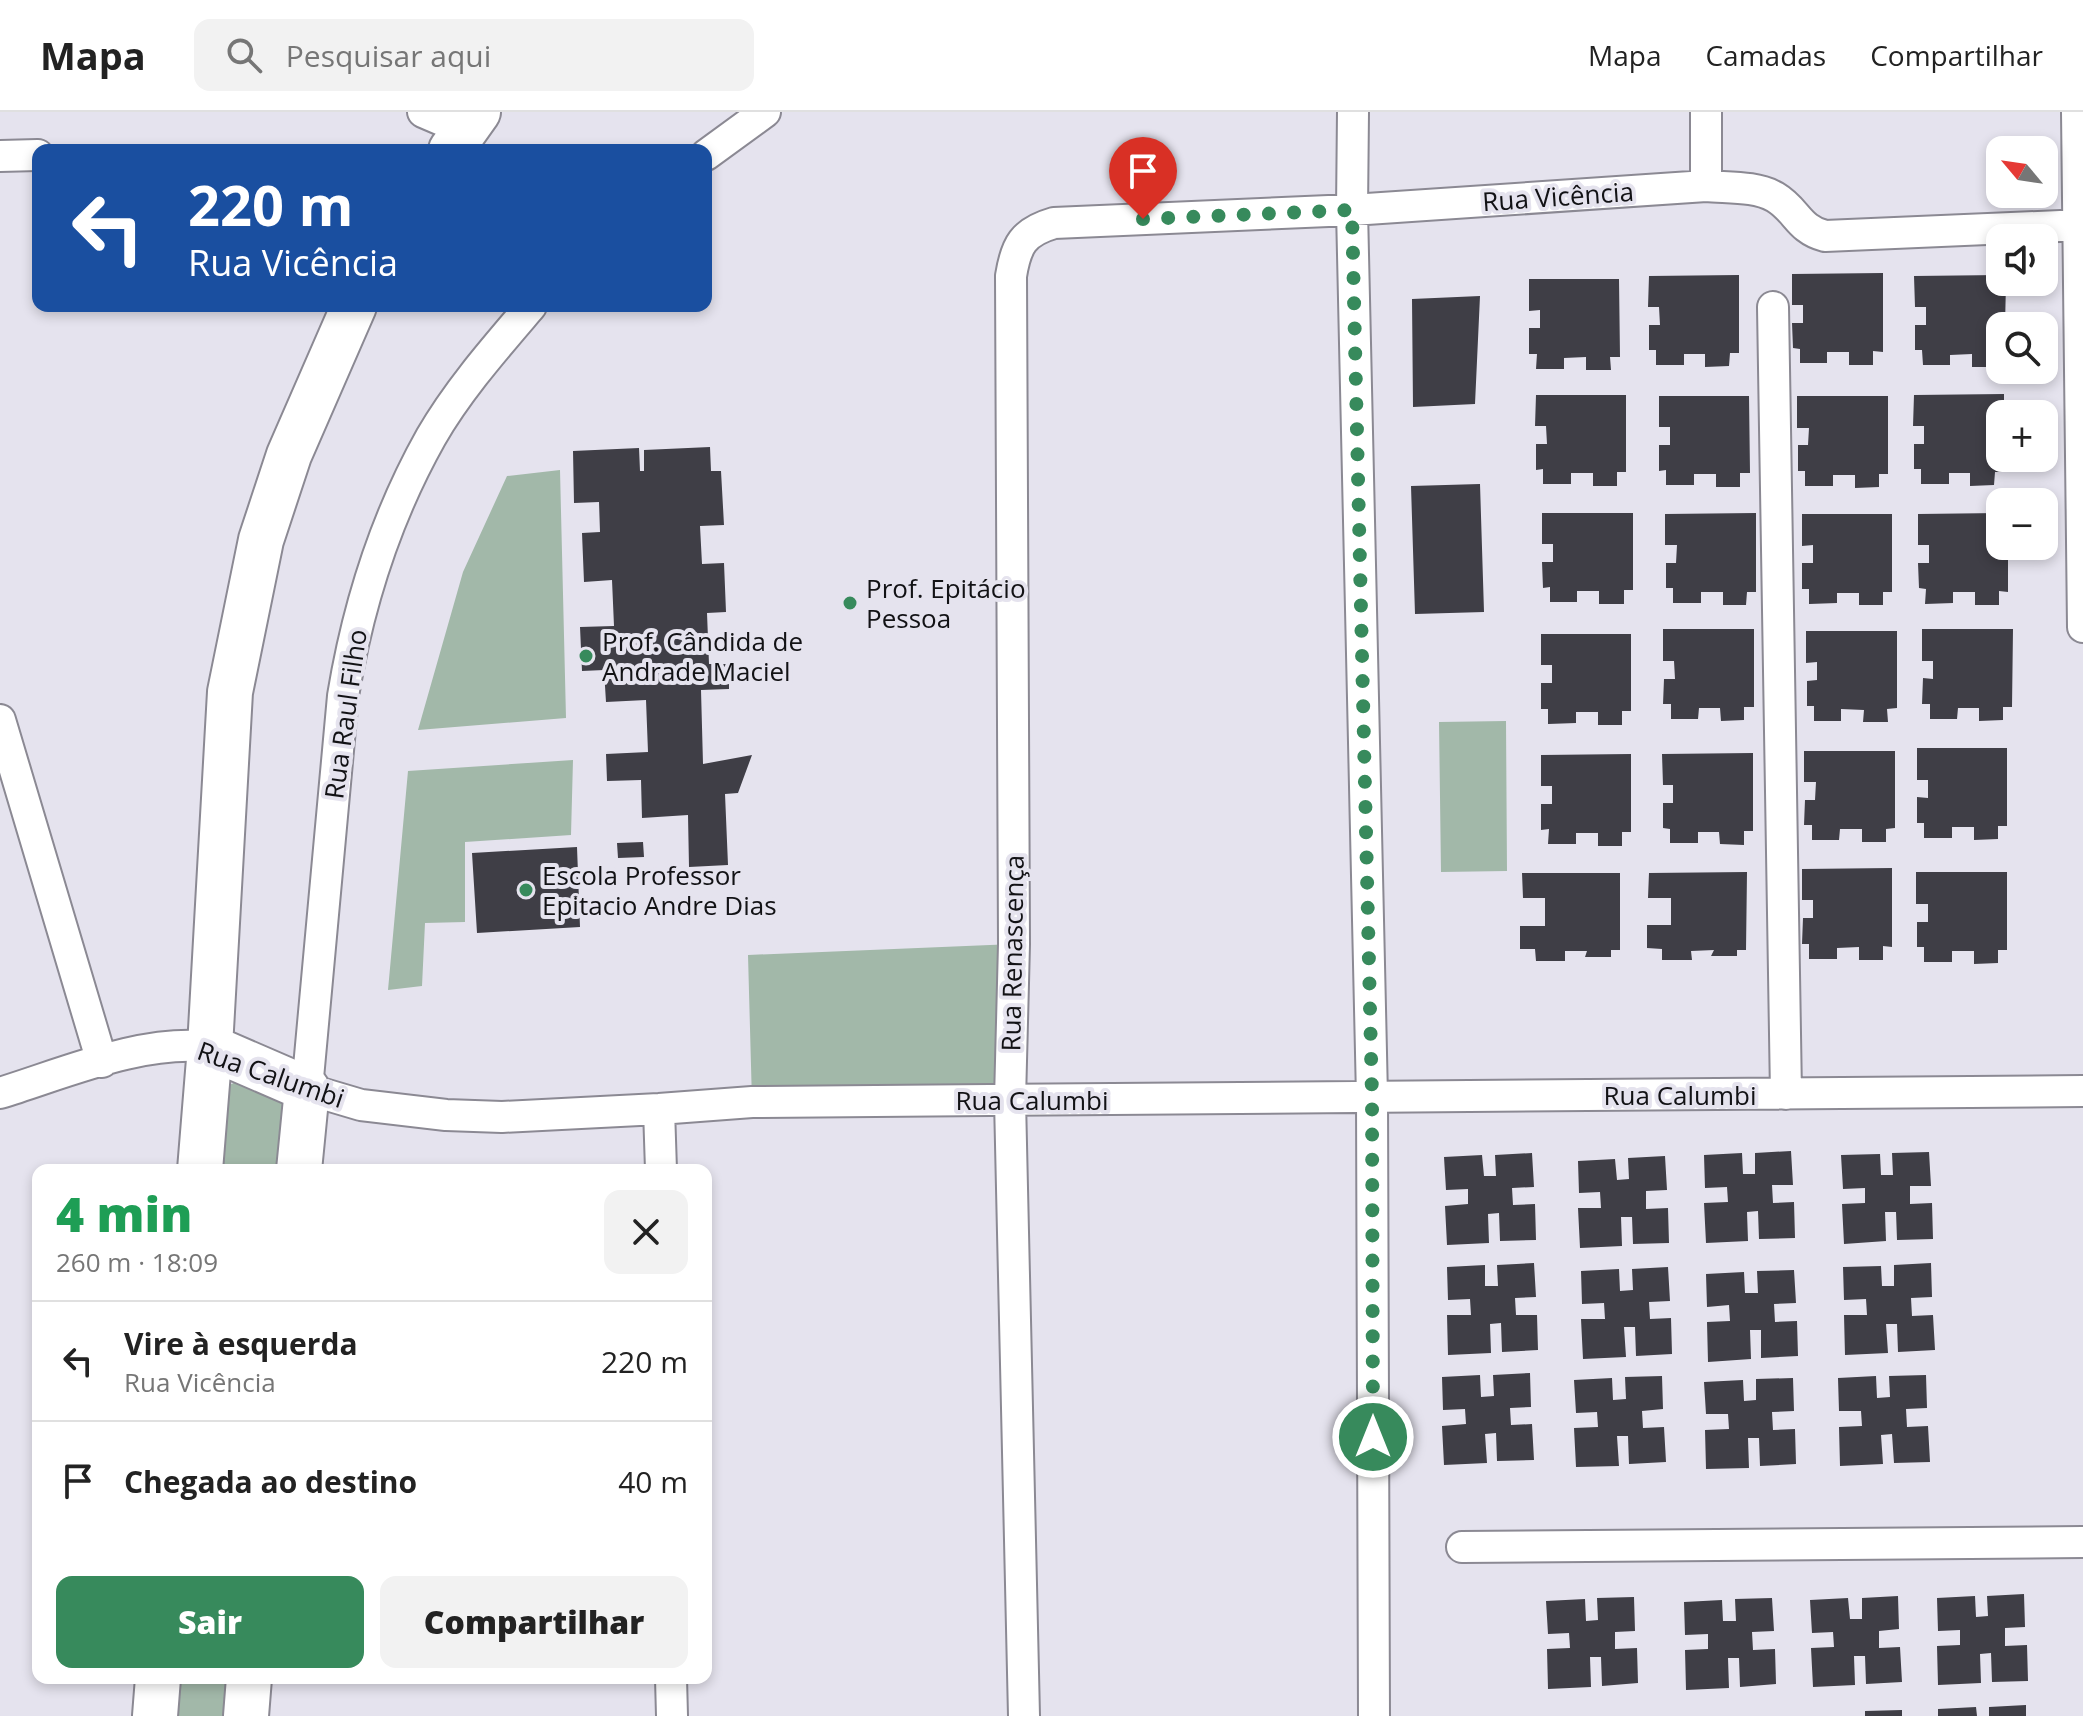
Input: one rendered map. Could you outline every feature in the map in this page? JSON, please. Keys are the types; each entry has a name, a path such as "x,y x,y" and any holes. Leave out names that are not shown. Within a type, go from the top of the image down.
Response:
{"main road":[{"path":"200,1164 230,692 261,540 289,455 351,312"},
{"name":"Rua Calumbi","path":"210,1047 307,1089"},
{"name":"Rua Raul Filho","path":"300,1164 307,1089"},
{"path":"155,1716 158,1684"},
{"path":"246,1716 249,1684"}],"street":[{"path":"423,112 465,131"},
{"path":"712,151 765,112"},
{"path":"1353,112 1352,210 1372,1097 1374,1716"},
{"path":"1706,112 1706,186"},
{"path":"2077,112 2082,225 2083,627"},
{"path":"0,156 32,155"},
{"name":"Rua Vicência","path":"1023,241 1035,228 1054,223 1352,210 1706,186 1761,191 1784,204 1803,227 1825,236 2082,225"},
{"name":"Rua Renascença","path":"1023,241 1014,255 1011,276 1014,944 1010,1100 1024,1716"},
{"path":"1773,307 1786,1094"},
{"name":"Rua Raul Filho","path":"307,1089 341,709 351,649 366,589 405,487 432,435 526,312"},
{"path":"0,720 102,1062"},
{"name":"Rua Calumbi","path":"0,1093 131,1052 168,1045 210,1047"},
{"name":"Rua Calumbi","path":"307,1089 361,1105 446,1115 502,1117 752,1102 2083,1091"},
{"path":"659,1109 661,1164"},
{"path":"1462,1547 2083,1542"},
{"path":"671,1684 672,1716"}],"green space":[{"path":"560,470 566,718 418,730 463,572 507,476"},
{"path":"1506,721 1507,871 1441,872 1439,722"},
{"path":"573,760 571,835 465,842 465,922 425,923 422,986 388,990 408,771"},
{"path":"1014,944 1010,1100 752,1102 748,955"},
{"path":"257,1071 305,1105 300,1164 202,1164 208,1096"},
{"path":"159,1684 248,1684 245,1716 156,1716"}],"building":[{"path":"1883,273 1883,352 1873,351 1873,365 1849,365 1849,352 1827,352 1827,363 1800,363 1800,349 1793,348 1792,323 1803,323 1803,305 1792,305 1792,274"},
{"path":"1739,275 1739,353 1730,353 1729,366 1705,367 1705,354 1684,354 1684,365 1656,365 1656,350 1649,350 1649,325 1660,325 1659,307 1648,307 1649,276"},
{"path":"1986,275 1986,296 2006,296 2005,312 1986,312 1986,367 1972,367 1972,354 1950,355 1950,365 1923,365 1922,350 1915,350 1915,325 1926,325 1926,307 1915,307 1914,276"},
{"path":"1529,279 1619,279 1620,357 1610,357 1611,370 1586,370 1586,357 1564,358 1564,369 1536,369 1537,354 1529,354 1529,328 1540,328 1540,310 1529,311"},
{"path":"1480,296 1475,404 1413,407 1412,299"},
{"path":"2004,394 2004,400 1986,400 1986,472 1995,472 1994,485 1970,486 1970,473 1949,473 1949,484 1921,484 1921,469 1914,469 1914,444 1924,444 1924,426 1913,426 1914,395"},
{"path":"1536,395 1626,395 1626,472 1617,472 1617,486 1593,486 1593,473 1571,473 1571,484 1543,484 1543,469 1536,470 1536,444 1547,444 1546,426 1535,426"},
{"path":"1659,396 1749,396 1750,473 1740,473 1740,487 1716,487 1716,474 1694,474 1694,485 1666,485 1666,470 1659,471 1659,445 1670,445 1670,427 1659,427"},
{"path":"1797,396 1888,396 1888,474 1879,474 1879,487 1855,488 1855,475 1833,475 1833,486 1805,486 1805,471 1798,471 1798,445 1808,445 1809,428 1797,428"},
{"path":"710,447 711,471 721,471 724,525 700,526 702,564 724,563 726,612 707,613 709,664 729,664 729,689 701,690 703,764 752,755 738,793 725,794 728,865 689,867 688,815 642,818 641,780 607,781 606,754 648,752 646,700 606,702 604,670 582,671 580,627 614,626 612,580 584,582 582,533 600,532 599,502 574,503 573,451 639,448 640,471 644,471 644,450"},
{"path":"1480,484 1484,612 1415,614 1411,486"},
{"path":"1542,513 1633,513 1633,590 1624,590 1624,604 1599,604 1599,591 1577,591 1577,602 1550,602 1550,587 1543,588 1542,562 1553,562 1553,544 1542,544"},
{"path":"1756,513 1756,592 1747,592 1746,605 1723,605 1723,592 1701,592 1701,603 1673,603 1673,588 1666,588 1666,563 1676,563 1677,545 1665,545 1665,514"},
{"path":"1986,513 1986,560 2008,560 2008,592 1999,591 1999,605 1975,605 1975,592 1953,592 1953,603 1925,604 1926,589 1919,588 1918,563 1929,563 1929,545 1918,545 1918,514"},
{"path":"1802,514 1892,514 1892,592 1883,592 1883,605 1859,605 1859,593 1837,593 1837,603 1809,604 1809,589 1802,589 1802,563 1813,563 1813,545 1802,546"},
{"path":"1663,629 1754,629 1754,707 1744,707 1744,720 1721,721 1720,708 1699,708 1698,719 1671,719 1671,704 1663,704 1664,679 1675,679 1674,661 1663,661"},
{"path":"1922,629 2013,629 2012,707 2003,707 2003,720 1979,721 1979,708 1958,708 1957,719 1930,719 1930,704 1922,704 1923,678 1933,679 1933,661 1922,661"},
{"path":"1806,631 1897,631 1897,708 1887,709 1888,722 1863,722 1864,710 1841,709 1841,721 1814,721 1814,706 1807,706 1807,681 1817,680 1817,662 1806,663"},
{"path":"1541,634 1631,634 1631,711 1622,711 1622,725 1598,725 1598,712 1576,712 1576,723 1548,724 1548,709 1541,709 1541,683 1552,683 1552,665 1541,665"},
{"path":"1917,748 2007,748 2007,826 1998,826 1998,839 1974,840 1974,827 1952,827 1952,838 1924,838 1924,823 1917,823 1917,797 1928,798 1928,780 1917,780"},
{"path":"1804,751 1895,751 1895,828 1886,829 1886,842 1862,842 1862,829 1840,829 1839,840 1812,840 1812,825 1804,825 1805,800 1815,800 1816,782 1804,782"},
{"path":"1753,753 1753,831 1744,831 1744,845 1720,844 1719,832 1698,832 1698,843 1670,843 1670,829 1663,828 1663,803 1673,803 1673,785 1663,785 1662,754"},
{"path":"1631,754 1631,832 1622,832 1622,846 1598,846 1598,833 1576,833 1576,844 1548,844 1549,829 1541,830 1541,804 1552,804 1552,786 1541,786 1541,755"},
{"path":"643,842 644,857 618,858 617,843"},
{"name":"Escola Professor Epitacio Andre Dias","path":"577,847 580,927 477,933 472,853"},
{"path":"1892,868 1892,947 1883,946 1883,960 1859,960 1859,947 1837,948 1837,959 1809,959 1809,944 1802,944 1803,918 1813,918 1813,900 1802,900 1802,869"},
{"path":"1747,872 1746,950 1737,950 1737,956 1711,956 1714,950 1691,951 1692,960 1662,960 1662,949 1647,948 1647,925 1671,925 1671,898 1648,898 1649,873"},
{"path":"1916,872 2007,872 2007,950 1998,950 1998,963 1974,964 1974,951 1952,951 1952,962 1924,962 1924,947 1917,947 1917,922 1928,922 1928,904 1916,904"},
{"path":"1522,873 1620,873 1620,950 1611,950 1611,957 1585,957 1587,951 1565,951 1565,961 1536,961 1535,949 1520,949 1520,926 1545,926 1545,898 1523,898"},
{"path":"1791,1151 1793,1185 1772,1185 1773,1203 1794,1202 1795,1238 1759,1239 1758,1211 1747,1212 1748,1241 1706,1243 1704,1203 1728,1202 1727,1187 1705,1188 1704,1155 1742,1153 1743,1174 1755,1174 1755,1153"},
{"path":"1929,1152 1931,1186 1910,1186 1910,1204 1932,1203 1933,1239 1897,1240 1896,1212 1885,1212 1886,1241 1844,1244 1842,1204 1865,1203 1865,1188 1843,1189 1841,1155 1880,1154 1881,1175 1893,1175 1892,1153"},
{"path":"1532,1153 1534,1187 1512,1188 1513,1205 1535,1204 1536,1240 1500,1241 1499,1213 1488,1214 1489,1243 1447,1245 1445,1206 1468,1204 1468,1189 1446,1190 1444,1157 1482,1155 1484,1176 1496,1176 1495,1155"},
{"path":"1665,1156 1667,1190 1646,1191 1646,1209 1668,1208 1669,1243 1633,1244 1632,1217 1621,1217 1622,1246 1580,1248 1578,1208 1601,1208 1600,1192 1579,1193 1578,1161 1615,1159 1617,1180 1629,1179 1628,1158"},
{"path":"1534,1263 1536,1297 1515,1298 1516,1315 1537,1315 1538,1350 1502,1352 1501,1323 1490,1324 1491,1353 1448,1355 1447,1315 1471,1315 1470,1299 1448,1300 1447,1267 1485,1265 1485,1286 1498,1286 1497,1265"},
{"path":"1931,1263 1932,1297 1911,1298 1912,1316 1933,1315 1935,1350 1898,1352 1897,1324 1886,1324 1888,1353 1845,1355 1844,1315 1867,1315 1866,1299 1844,1300 1843,1267 1881,1266 1882,1286 1894,1286 1894,1265"},
{"path":"1668,1267 1670,1301 1649,1302 1650,1319 1671,1318 1672,1354 1636,1356 1635,1327 1624,1327 1626,1357 1583,1359 1581,1319 1605,1319 1604,1303 1582,1304 1581,1271 1619,1269 1620,1291 1633,1290 1632,1269"},
{"path":"1794,1270 1796,1303 1774,1304 1775,1322 1797,1321 1798,1356 1761,1358 1761,1330 1750,1330 1751,1359 1708,1362 1707,1322 1730,1321 1729,1305 1707,1307 1706,1274 1744,1272 1745,1293 1758,1293 1757,1271"},
{"path":"1530,1373 1531,1407 1510,1408 1511,1425 1532,1424 1534,1460 1497,1461 1496,1433 1485,1434 1487,1463 1444,1465 1442,1426 1466,1424 1465,1409 1443,1410 1442,1377 1480,1375 1481,1397 1494,1396 1493,1375"},
{"path":"1926,1375 1927,1408 1906,1409 1907,1427 1928,1426 1930,1462 1894,1463 1892,1434 1881,1435 1883,1464 1840,1466 1839,1427 1862,1426 1861,1411 1839,1411 1838,1378 1876,1376 1877,1398 1890,1397 1889,1376"},
{"path":"1662,1376 1663,1409 1642,1411 1643,1428 1664,1427 1666,1462 1629,1464 1628,1436 1617,1436 1619,1466 1576,1467 1574,1428 1598,1427 1597,1412 1576,1413 1574,1380 1612,1378 1613,1400 1626,1399 1625,1377"},
{"path":"1793,1378 1794,1411 1772,1412 1773,1430 1795,1429 1796,1464 1760,1466 1759,1438 1748,1438 1749,1468 1706,1469 1705,1430 1729,1429 1728,1414 1706,1414 1704,1382 1743,1380 1744,1401 1756,1400 1756,1379"},
{"path":"2024,1594 2025,1627 2005,1628 2005,1646 2027,1645 2028,1681 1992,1682 1991,1653 1980,1654 1981,1683 1938,1685 1937,1646 1960,1645 1960,1630 1938,1631 1937,1598 1975,1596 1976,1617 1988,1616 1987,1596"},
{"path":"1898,1596 1899,1629 1879,1631 1879,1648 1900,1647 1902,1682 1866,1684 1865,1656 1854,1656 1855,1685 1813,1687 1811,1648 1834,1647 1833,1632 1812,1633 1810,1600 1848,1598 1850,1619 1862,1619 1862,1598"},
{"path":"1634,1597 1635,1631 1615,1632 1615,1649 1637,1648 1638,1683 1602,1686 1601,1657 1590,1657 1591,1687 1548,1689 1547,1649 1570,1648 1569,1633 1548,1634 1546,1601 1585,1599 1586,1621 1598,1620 1597,1598"},
{"path":"1772,1598 1774,1631 1752,1632 1753,1650 1775,1649 1776,1684 1740,1687 1739,1658 1728,1658 1729,1688 1686,1690 1685,1650 1708,1649 1708,1634 1685,1635 1684,1602 1722,1600 1723,1621 1736,1621 1735,1599"},
{"path":"2026,1705 2026,1716 1989,1716 1989,1707"},
{"path":"1976,1707 1977,1716 1938,1716 1938,1709"},
{"path":"1902,1710 1902,1716 1865,1716 1865,1711"}],"place":[{"name":"Prof. Epitácio Pessoa","path":"850,603"},
{"name":"Prof. Cândida de Andrade Maciel","path":"586,656"},
{"name":"Escola Professor Epitacio Andre Dias","path":"526,890"}],"route":[{"path":"1143,219 1352,210 1372,1097 1373,1437"}]}
